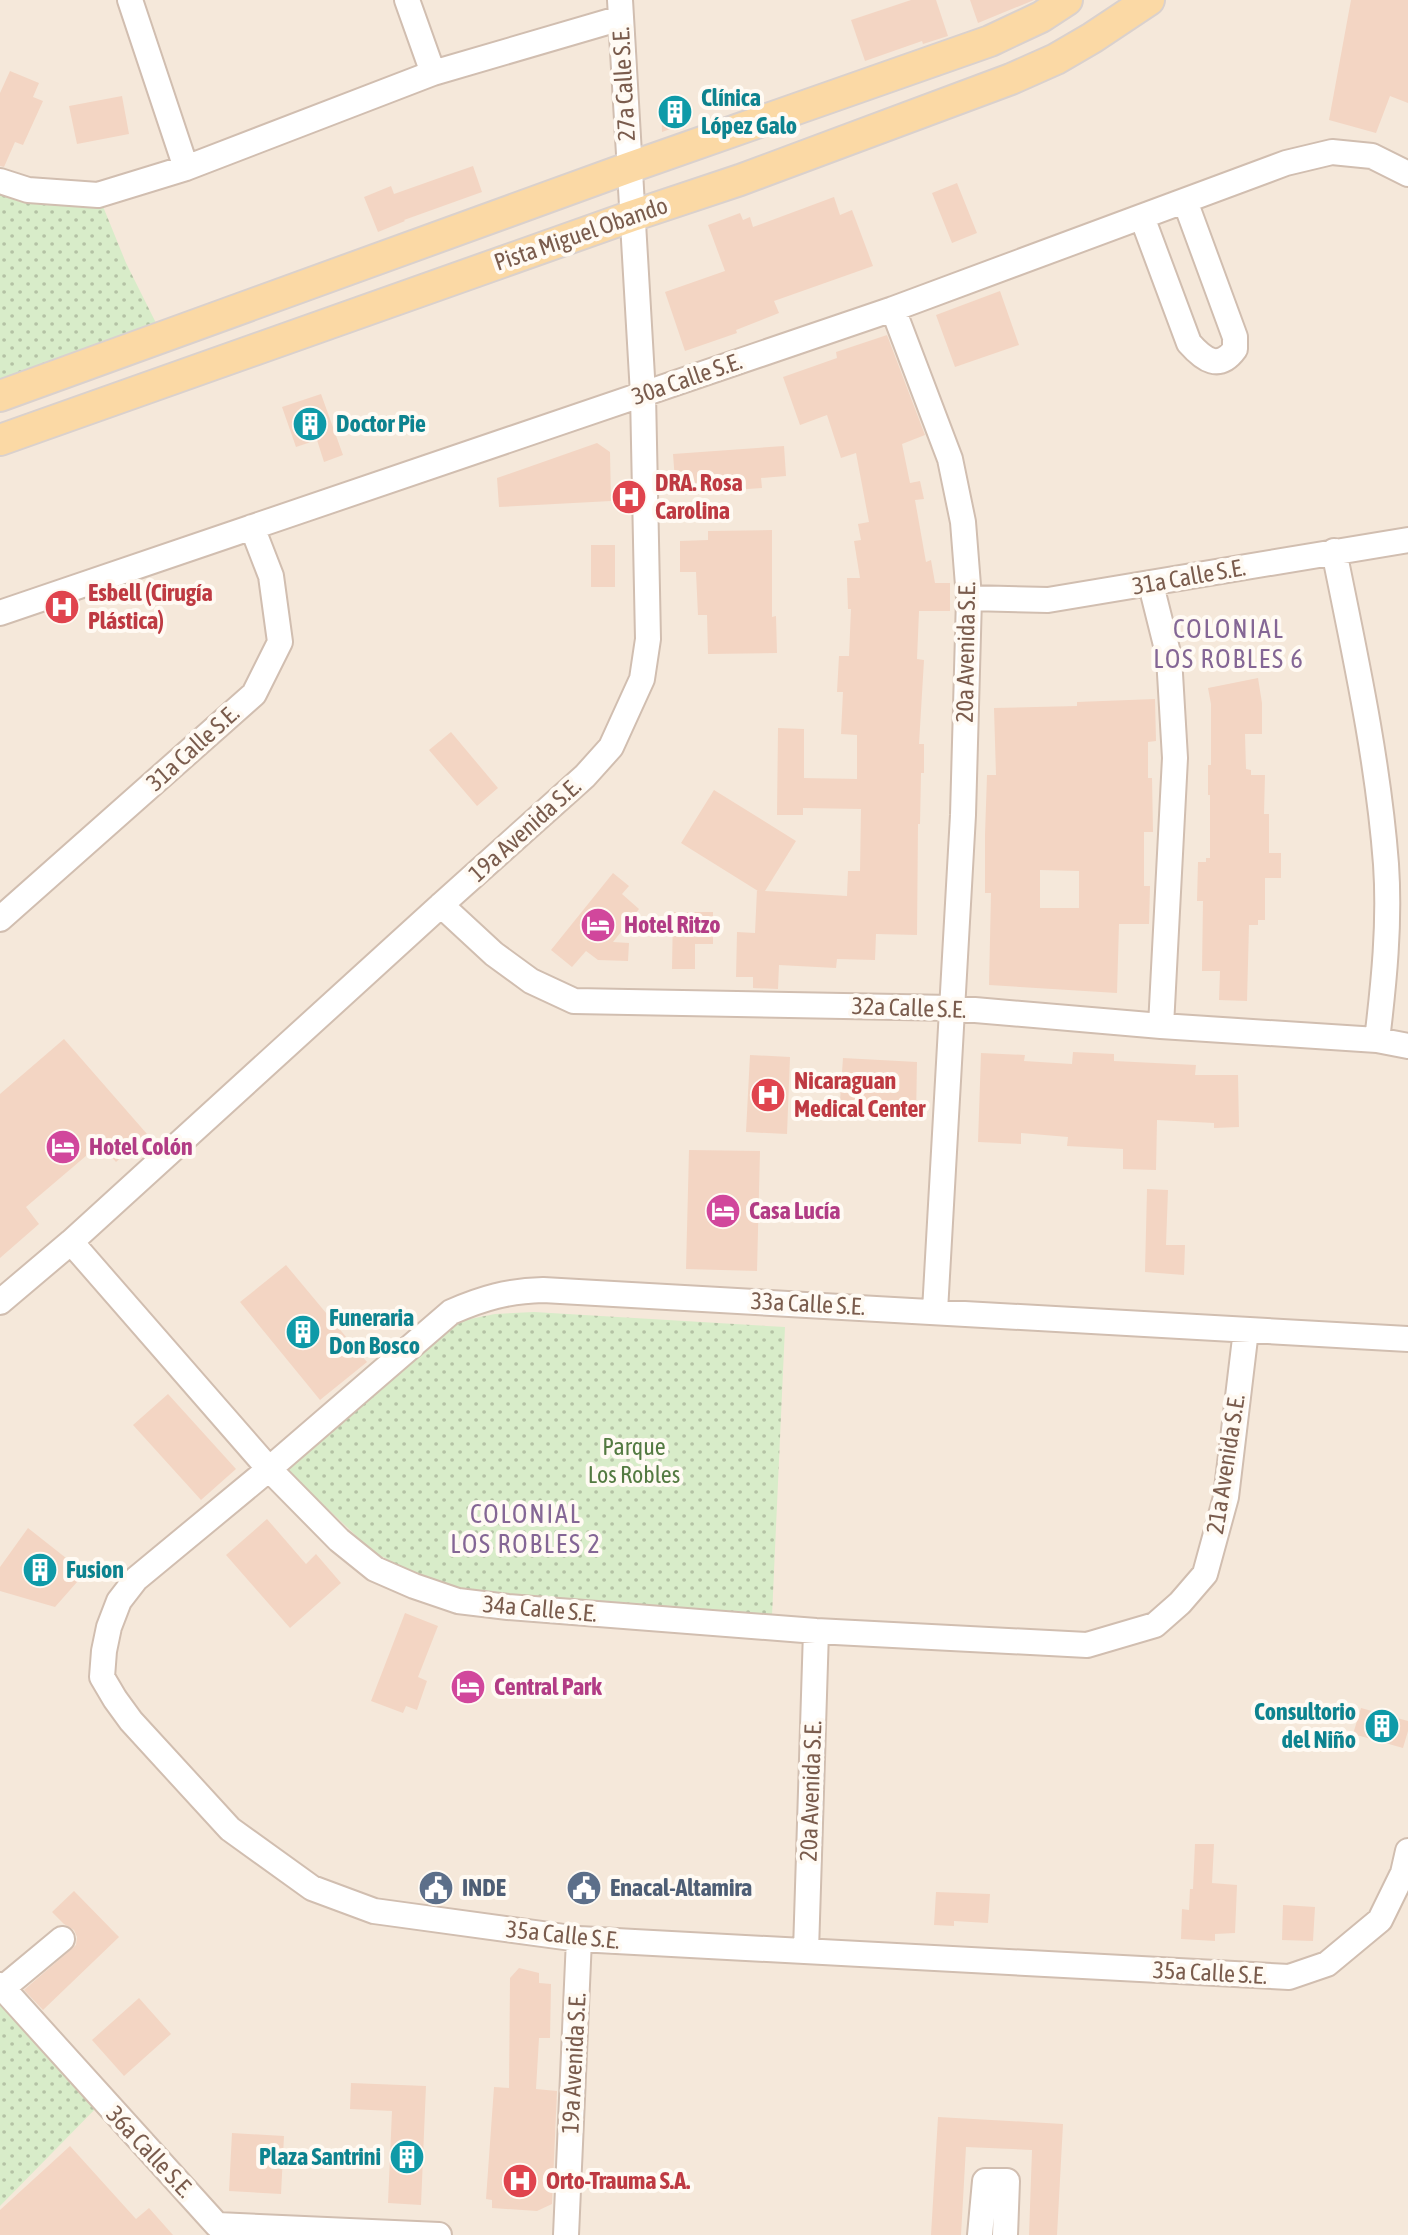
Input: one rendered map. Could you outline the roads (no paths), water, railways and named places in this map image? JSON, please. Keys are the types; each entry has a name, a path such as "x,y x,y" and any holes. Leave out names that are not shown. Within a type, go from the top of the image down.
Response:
{"main road":[{"name":"Pista Miguel Obando","path":"0,396 628,168 990,41 1041,17 1067,0"},
{"name":"Pista Miguel Obando","path":"0,440 740,180 1011,79 1068,52 1149,0"}],"street":[{"path":"130,0 186,168"},
{"path":"407,0 433,73"},
{"path":"0,181 28,190 98,195 186,168 433,73 620,9"},
{"name":"27a Calle S.E.","path":"620,9 628,168"},
{"name":"30a Calle S.E.","path":"0,613 893,309 1286,163 1332,152 1372,156 1408,174"},
{"name":"19a Avenida S.E.","path":"0,1302 71,1242 585,776 611,747 642,679 648,639 643,394 628,168"},
{"path":"1142,217 1189,343 1199,355 1212,362 1223,361 1235,349 1235,337 1185,201"},
{"name":"20a Avenida S.E.","path":"893,309 950,459 963,522 969,598 963,815 935,1311"},
{"name":"31a Calle S.E.","path":"0,919 254,694 280,642 271,576 252,527"},
{"name":"31a Calle S.E.","path":"969,598 1048,600 1408,540"},
{"path":"1334,551 1370,736 1386,866 1386,960 1377,1040"},
{"path":"1151,585 1169,657 1175,758 1161,1026"},
{"name":"32a Calle S.E.","path":"441,905 506,963 531,981 574,1001 952,1008 1377,1040 1408,1046"},
{"name":"34a Calle S.E.","path":"71,1242 269,1469 339,1540 375,1569 414,1586 458,1601 508,1607 816,1631 1087,1645 1155,1625"},
{"name":"33a Calle S.E.","path":"269,1469 451,1312 482,1298 522,1291 1408,1339"},
{"name":"21a Avenida S.E.","path":"1155,1625 1180,1603 1205,1574 1226,1497 1246,1330"},
{"name":"35a Calle S.E.","path":"269,1469 136,1579 119,1601 109,1627 102,1677 131,1721 230,1829 312,1888 374,1911 579,1939 1289,1977 1327,1964 1380,1920 1403,1873 1408,1851"},
{"name":"20a Avenida S.E.","path":"806,1951 816,1631"},
{"path":"2,1986 62,1939"},
{"name":"19a Avenida S.E.","path":"566,2235 579,1939"},
{"name":"36a Calle S.E.","path":"2,1986 216,2230 439,2235"},
{"path":"980,2235 985,2181 1007,2181 1005,2235"}],"place":[{"name":"Clínica López Galo","path":"675,112"},
{"name":"Doctor Pie","path":"310,424"},
{"name":"DRA. Rosa Carolina","path":"629,497"},
{"name":"Esbell (Cirugía Plástica)","path":"62,607"},
{"name":"Hotel Ritzo","path":"598,925"},
{"name":"Nicaraguan Medical Center","path":"768,1095"},
{"name":"Hotel Colón","path":"63,1147"},
{"name":"Casa Lucía","path":"723,1211"},
{"name":"Funeraria Don Bosco","path":"303,1332"},
{"name":"Fusion","path":"40,1570"},
{"name":"Central Park","path":"468,1687"},
{"name":"Consultorio del Niño","path":"1382,1726"},
{"name":"INDE","path":"436,1888"},
{"name":"Enacal-Altamira","path":"584,1888"},
{"name":"Plaza Santrini","path":"407,2157"},
{"name":"Orto-Trauma S.A.","path":"520,2181"}],"district":[{"name":"COLONIAL LOS ROBLES 6","path":"1229,644"},
{"name":"COLONIAL LOS ROBLES 2","path":"526,1529"}],"park label":[{"name":"Parque Los Robles","path":"634,1461"}]}
